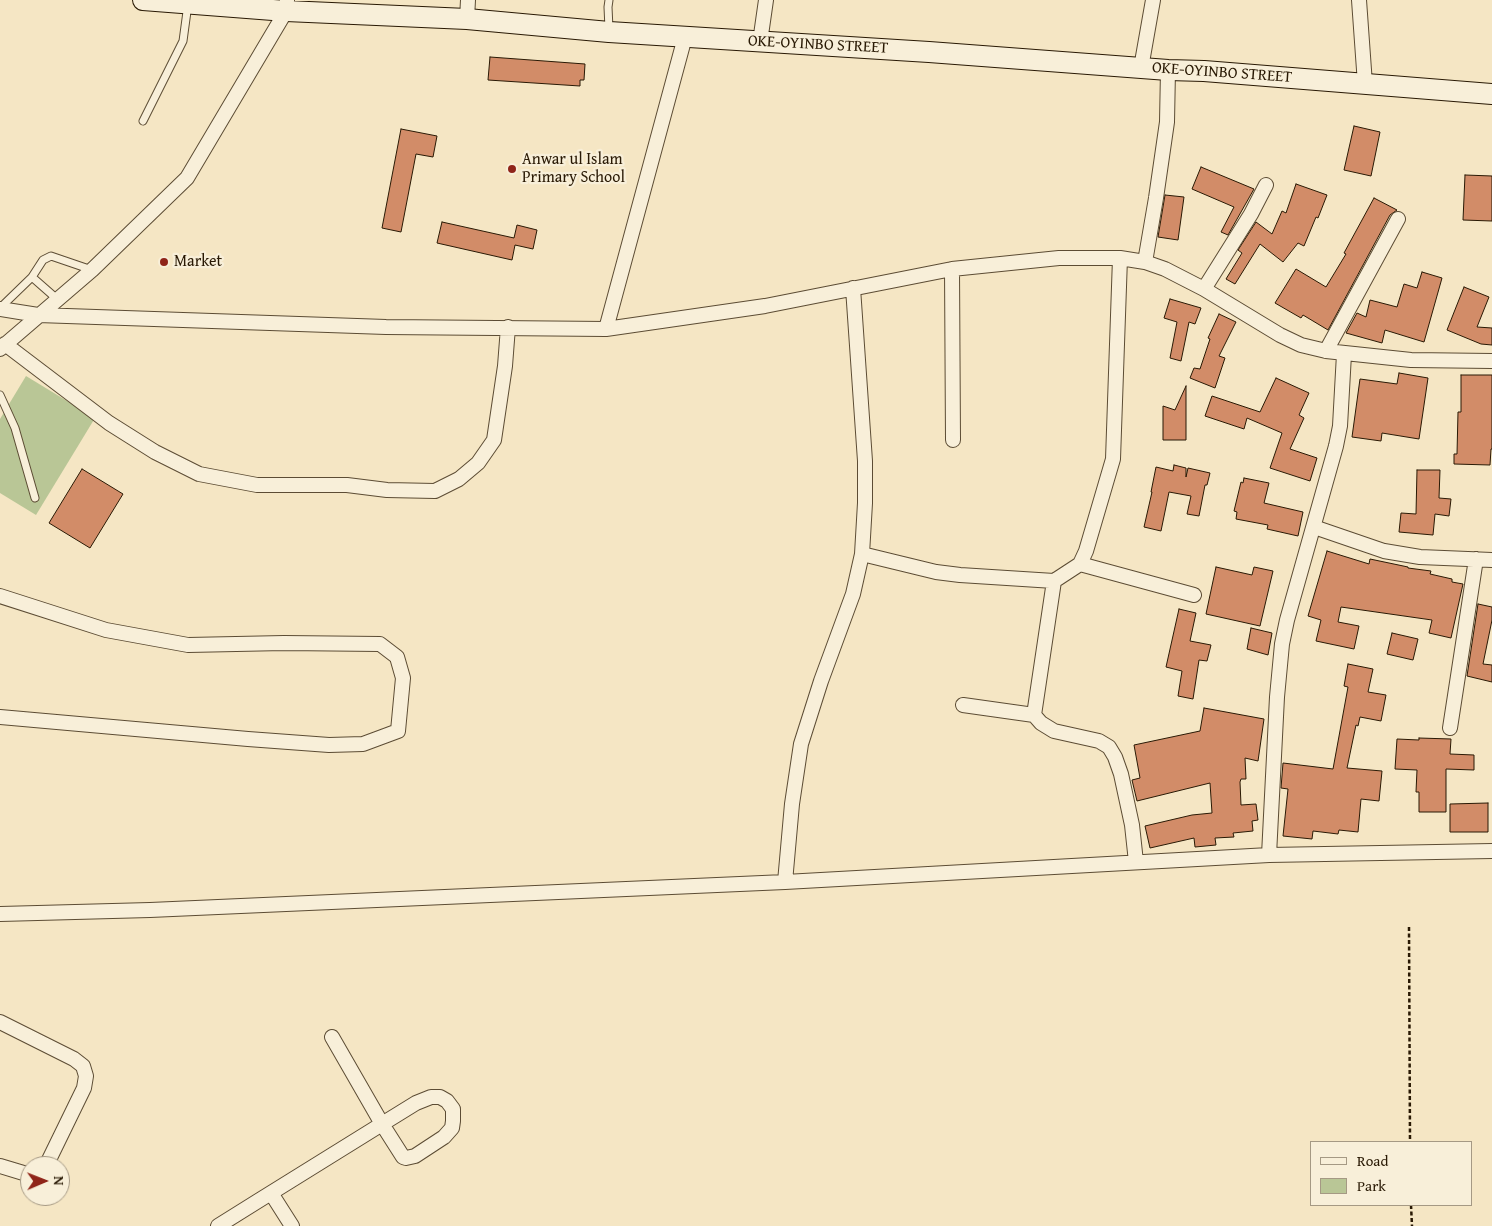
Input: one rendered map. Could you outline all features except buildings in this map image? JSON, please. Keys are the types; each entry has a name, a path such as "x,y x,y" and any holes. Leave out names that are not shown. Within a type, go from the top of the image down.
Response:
{"main road":[{"name":"OKE-OYINBO STREET","path":"150,0 188,4 467,9 610,32 1204,71 1492,94"}],"street":[{"path":"760,42 766,0"},
{"path":"1141,68 1153,0"},
{"path":"1359,0 1365,84"},
{"path":"287,5 256,63 187,178 92,270 3,347 109,423 155,452 198,474 257,485 347,485 387,490 434,491 459,479 478,463 494,440 505,366 508,327"},
{"path":"606,329 685,37"},
{"path":"1144,262 1167,122 1168,70"},
{"path":"1204,289 1251,214 1266,186"},
{"path":"1326,351 1398,219"},
{"path":"0,309 38,315 376,327 606,329 765,306 952,269 1059,258 1120,258 1144,262 1165,269 1204,289 1280,335 1301,344 1326,351 1411,360 1492,361"},
{"path":"862,554 944,573 1054,581 1080,564 1086,551 1113,459 1120,258"},
{"path":"952,269 953,440"},
{"path":"785,882 792,804 801,744 821,681 853,594 862,554 865,461 853,288"},
{"path":"1268,855 1282,644 1336,446 1340,426 1344,354"},
{"path":"1314,526 1384,551 1420,557 1492,560"},
{"path":"1450,728 1476,560"},
{"path":"1080,564 1194,595"},
{"path":"1034,715 1054,581"},
{"path":"0,596 106,630 188,646 284,643 380,644 396,658 403,678 398,731 363,744 329,745 248,739 0,717"},
{"path":"963,705 1034,715 1054,731 1099,741 1108,747 1115,756 1121,774 1132,825 1136,862"},
{"path":"0,914 150,910 785,882 1268,855 1492,851"},
{"path":"0,1022 74,1059 83,1066 86,1076 84,1088 51,1156"},
{"path":"218,1226 382,1124 416,1103 431,1097 440,1097 447,1101 453,1109 452,1128 444,1138 415,1156 402,1157 382,1124 332,1037"},
{"path":"0,1166 20,1172"},
{"path":"271,1193 292,1226"}],"lane":[{"path":"610,0 608,7 610,32"},
{"path":"143,121 183,41 188,4"},
{"path":"0,309 32,276 42,260 51,256 92,270"},
{"path":"32,276 57,299"},
{"path":"0,395 15,428 36,498"}],"path":[{"path":"1409,926 1410,1141"},
{"path":"1411,1206 1412,1226"}],"green space":[{"path":"26,376 95,418 36,515 0,493 0,419"}],"place":[{"name":"Anwar ul Islam Primary School","path":"512,169"},
{"name":"Market","path":"164,262"}]}
